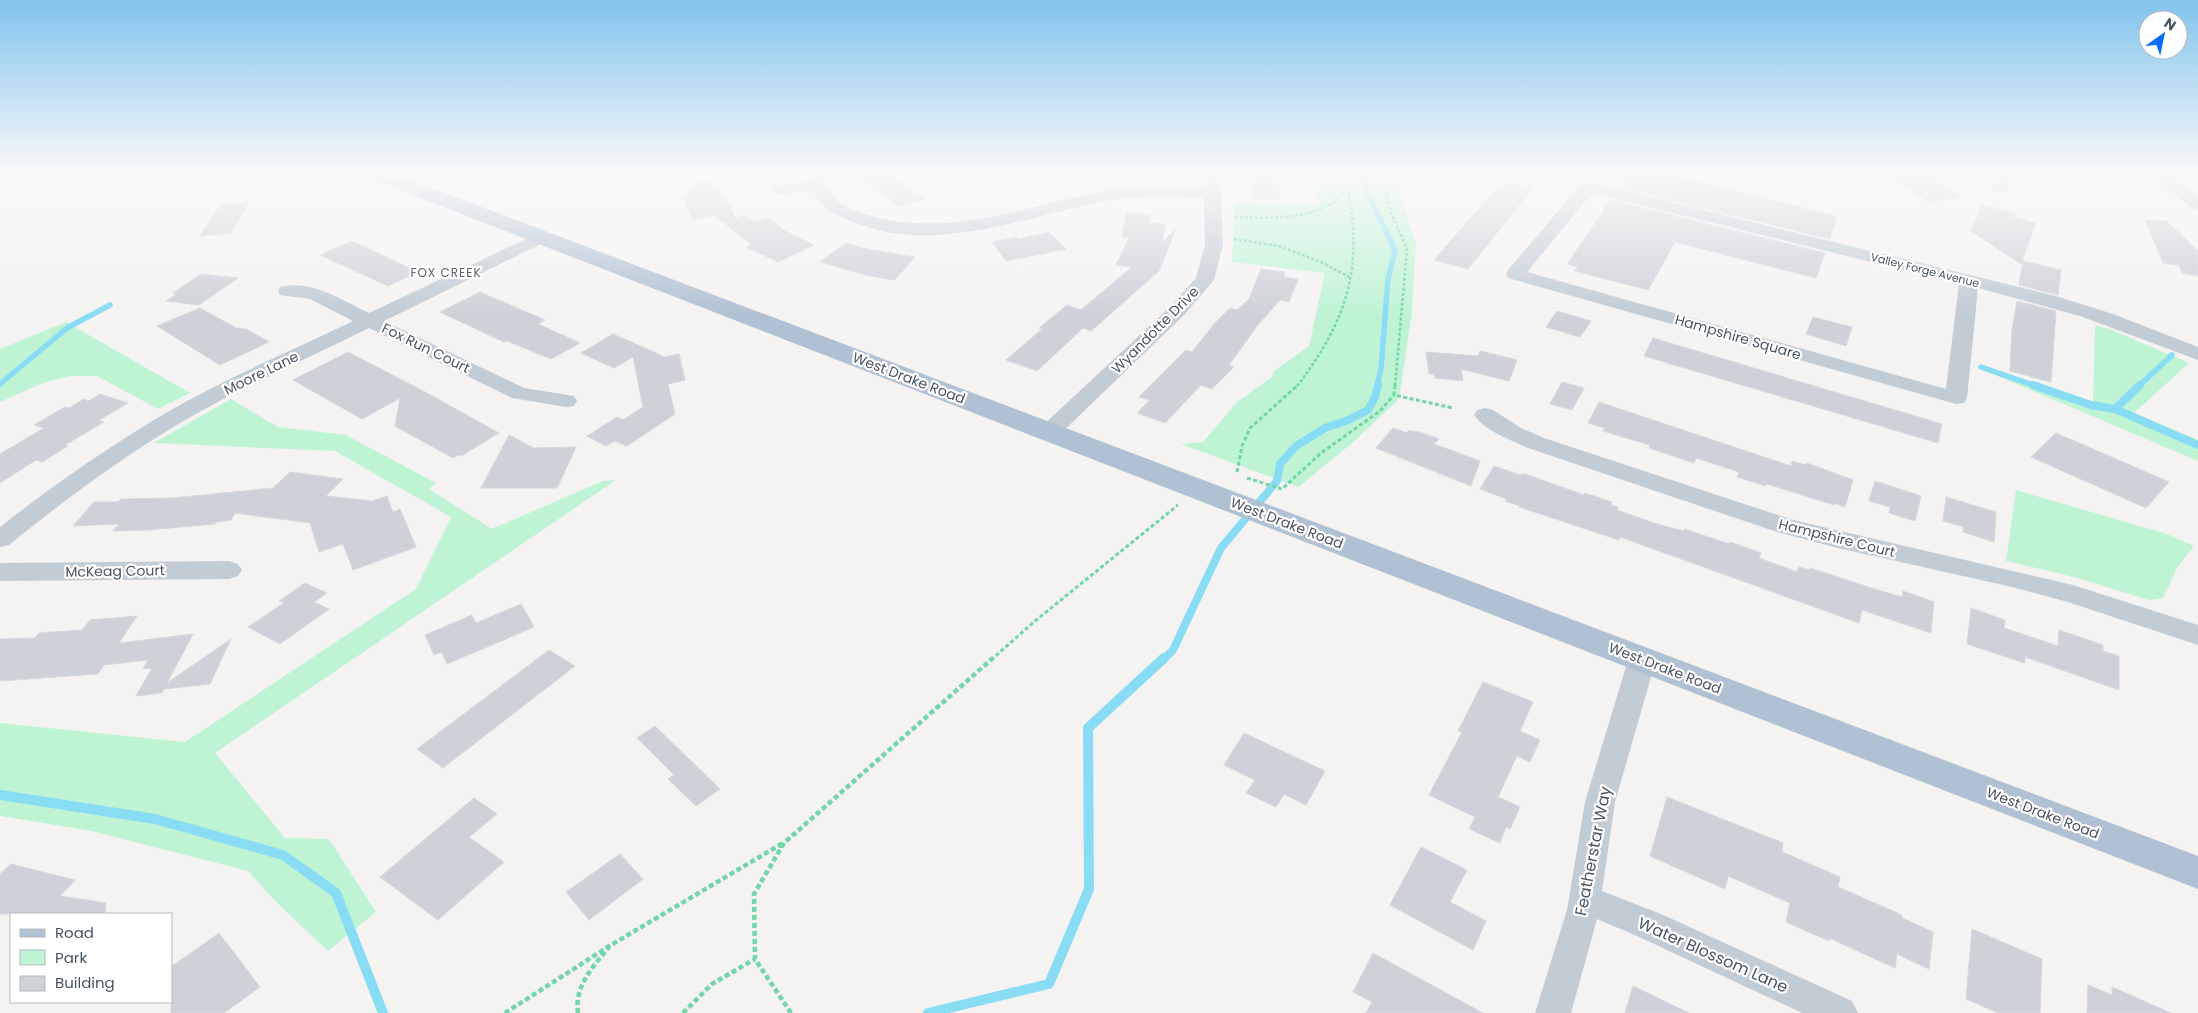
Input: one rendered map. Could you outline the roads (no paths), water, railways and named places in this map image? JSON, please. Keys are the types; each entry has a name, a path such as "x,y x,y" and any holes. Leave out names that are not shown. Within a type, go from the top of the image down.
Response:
{"main road":[{"name":"West Drake Road","path":"498,221 1210,494 1275,503 1642,660 2198,872"}],"street":[{"path":"865,221 914,230 960,228 991,221"},
{"name":"Wyandotte Drive","path":"1049,432 1177,311 1204,280 1212,258 1214,245 1213,221"},
{"name":"Hampshire Square","path":"1560,221 1516,274 1956,398 1969,281"},
{"name":"Valley Forge Avenue","path":"1727,221 2083,309 2118,321 2198,354"},
{"name":"Moore Lane","path":"0,539 72,483 168,422 226,390 541,238"},
{"name":"Fox Run Court","path":"287,291 314,294 520,394 566,401"},
{"name":"Hampshire Court","path":"1485,415 1513,433 1536,443 1786,526 1838,540 2012,578 2073,594 2198,635"},
{"name":"McKeag Court","path":"0,572 229,570"},
{"name":"Featherstar Way","path":"1553,1013 1583,910 1600,802 1642,660"},
{"name":"Water Blossom Lane","path":"1584,899 1649,925 1840,1013"}],"waterway":[{"path":"1377,386 1381,369 1388,279 1395,250 1381,221"},
{"path":"0,384 67,328 110,305"},
{"path":"2139,386 2172,355"},
{"path":"1981,367 2036,386"},
{"path":"1163,660 1173,650 1221,548 1277,481 1280,464 1296,446 1325,428 1346,421 1368,410 1375,397 1378,385"},
{"path":"2033,385 2091,405 2115,409"},
{"path":"2115,409 2140,385"},
{"path":"2115,409 2198,445"},
{"path":"928,1013 1049,984 1089,889 1088,728 1164,658"},
{"path":"0,795 155,819 283,855 336,893 383,1013"}],"district":[{"name":"FOX CREEK","path":"446,272"}]}
